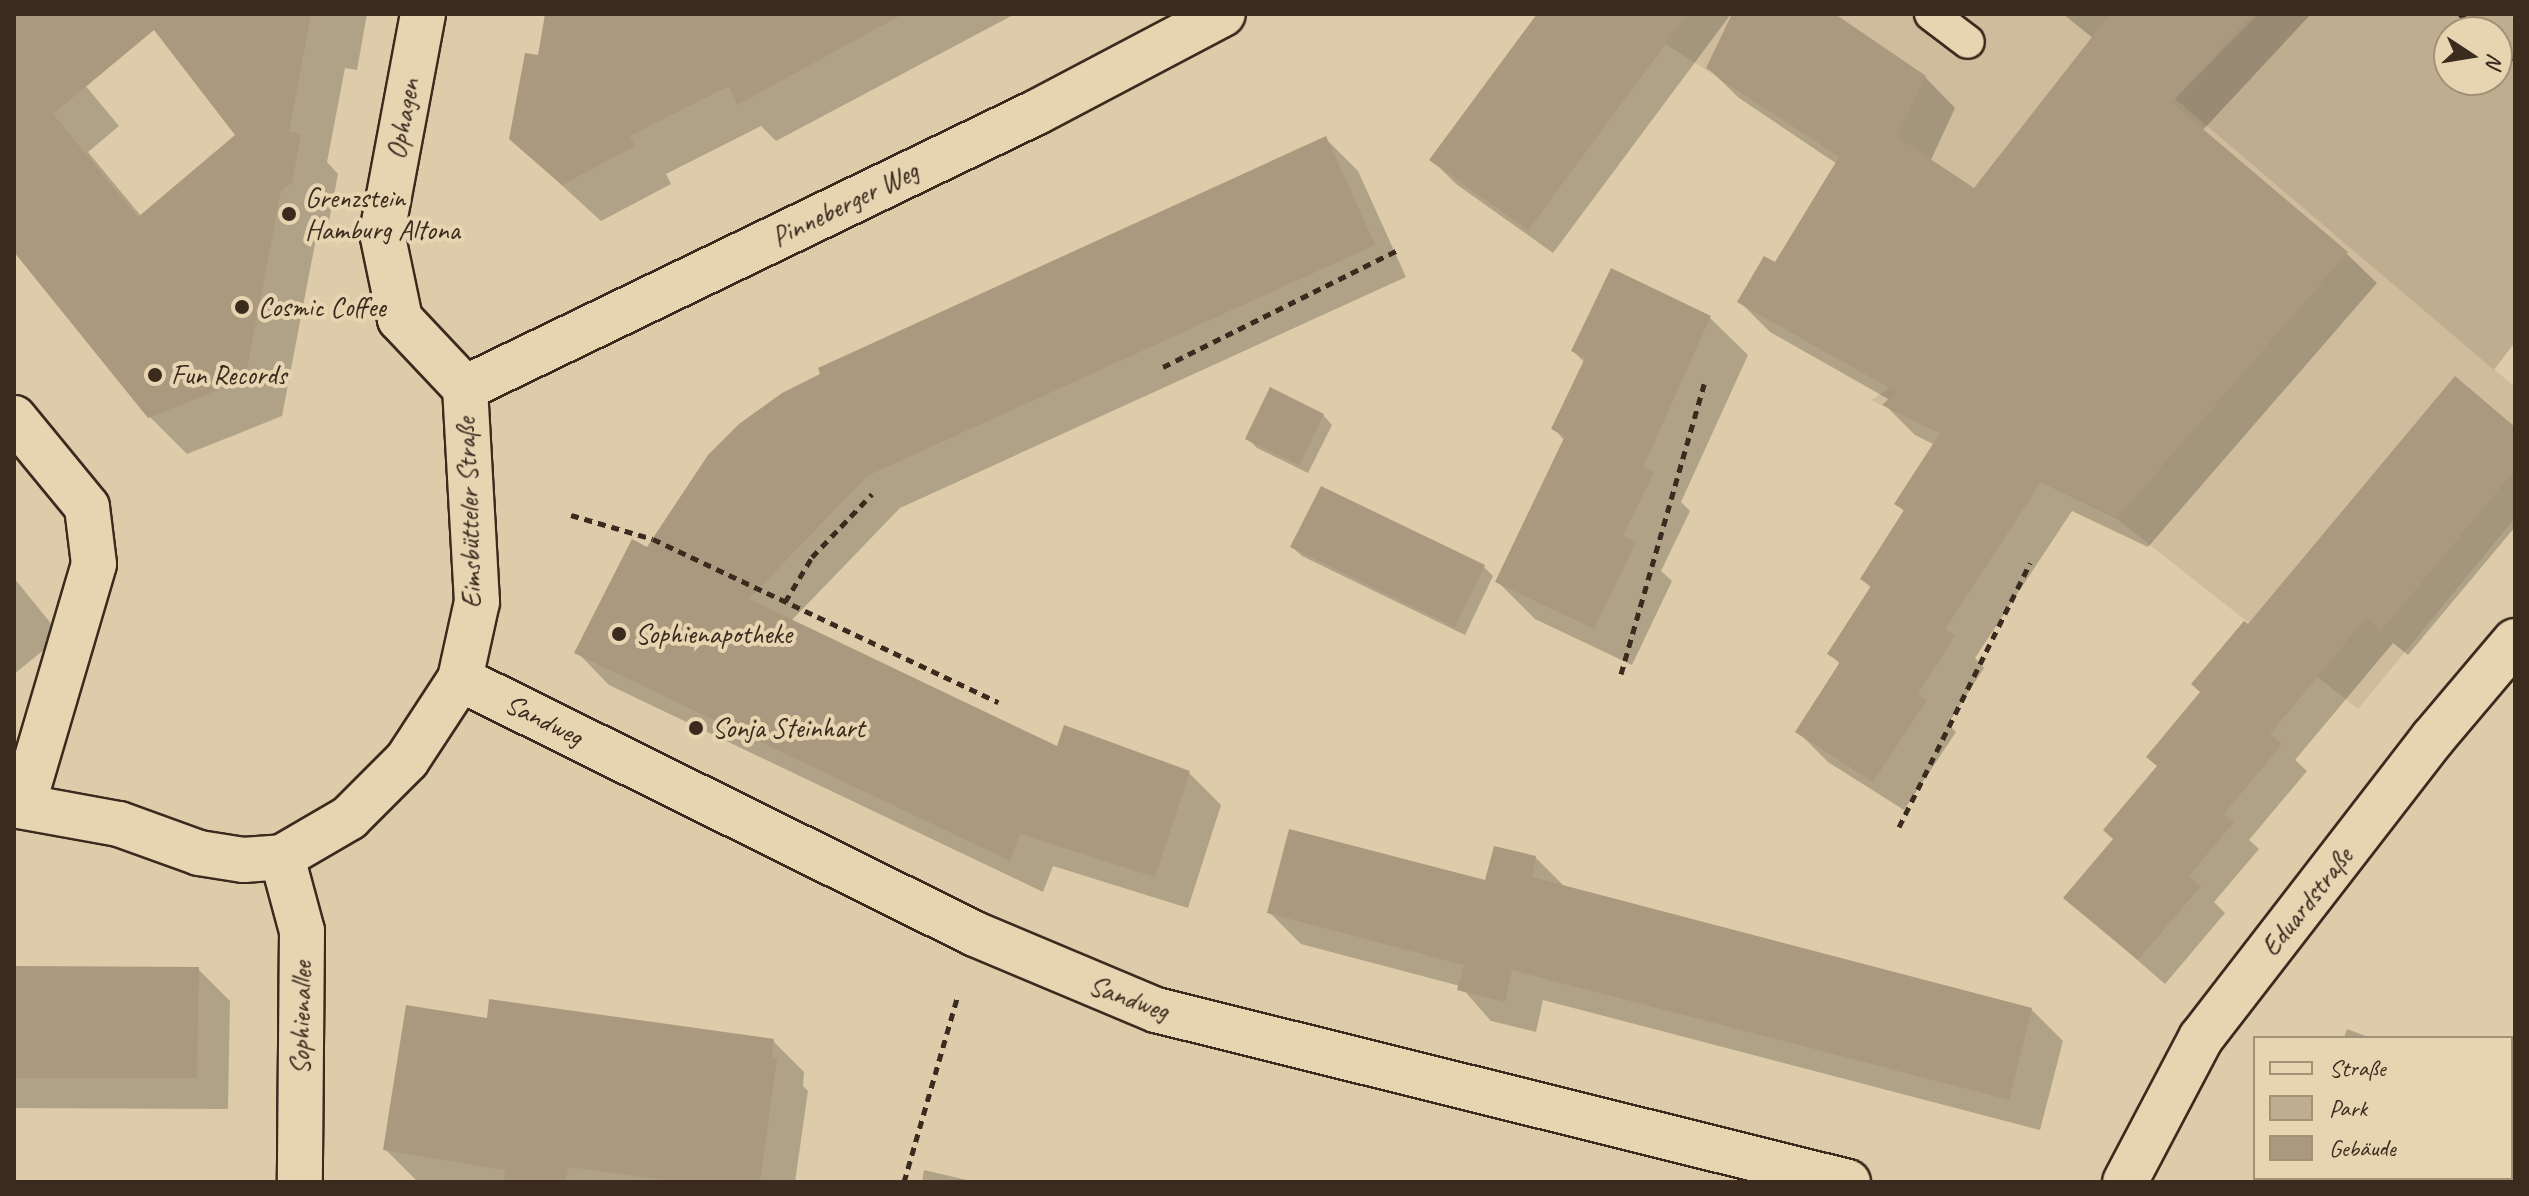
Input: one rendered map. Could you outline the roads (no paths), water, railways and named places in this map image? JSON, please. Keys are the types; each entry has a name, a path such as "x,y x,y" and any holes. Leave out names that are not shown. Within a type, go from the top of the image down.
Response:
{"street":[{"name":"Ophagen","path":"400,319 382,233 423,14"},
{"name":"Pinneberger Weg","path":"465,388 1037,112 1223,14"},
{"name":"Eimsbütteler Straße","path":"18,805 119,824 199,853 243,860 282,857 349,818 407,760 460,679 477,602 465,388 400,319"},
{"path":"14,418 87,507 94,564 18,805"},
{"name":"Eduardstraße","path":"2125,1182 2201,1038 2433,738 2515,641"},
{"name":"Sandweg","path":"460,679 975,934 1156,1010 1848,1182"},
{"name":"Sophienallee","path":"282,857 302,931 300,1182"}],"lane":[{"path":"1931,14 1968,42"}],"place":[{"name":"Grenzstein Hamburg Altona","path":"289,214"},
{"name":"Cosmic Coffee","path":"242,307"},
{"name":"Fun Records","path":"155,375"},
{"name":"Sophienapotheke","path":"619,634"},
{"name":"Sonja Steinhart","path":"696,728"}]}
